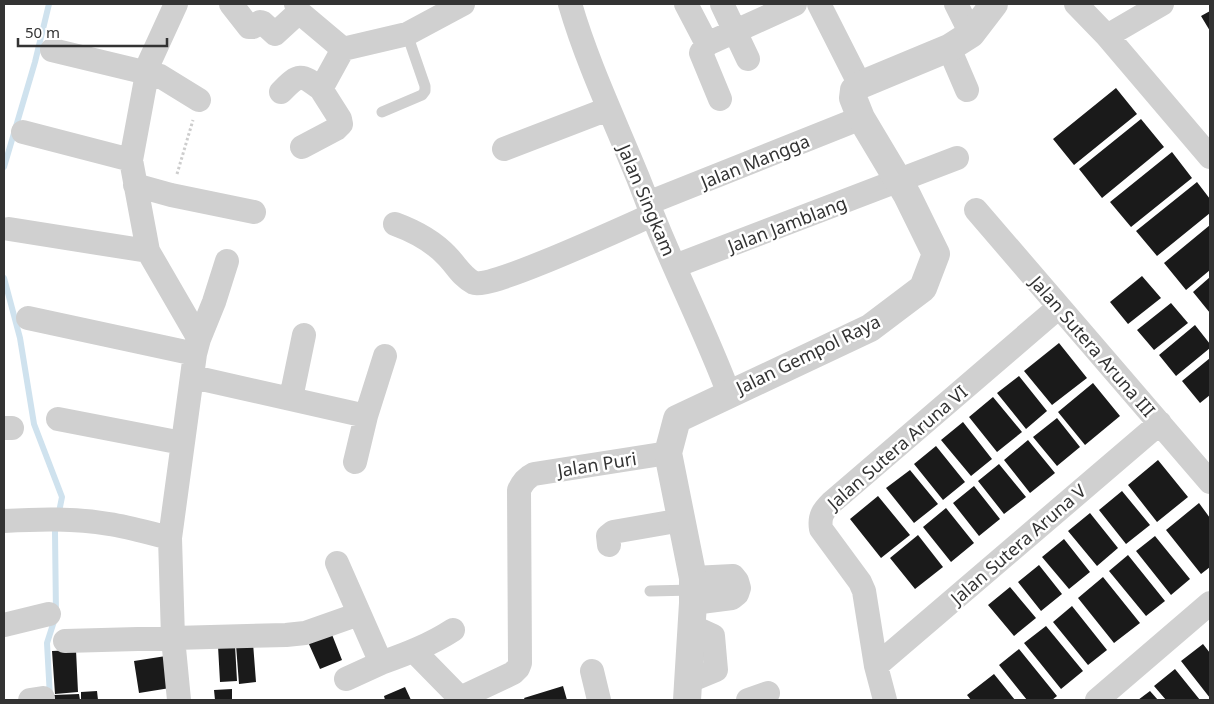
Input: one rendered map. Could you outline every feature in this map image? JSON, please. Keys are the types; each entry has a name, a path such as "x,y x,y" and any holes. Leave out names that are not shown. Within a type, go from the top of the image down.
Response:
{"street":[{"path":"176,4 149,63 131,160 148,251 197,346"},
{"path":"231,4 250,27 263,22 275,34 297,8 343,49"},
{"path":"321,89 343,49 407,34 463,4"},
{"name":"Jalan Singkam","path":"570,4 608,110 729,394"},
{"path":"686,4 707,44"},
{"path":"722,4 748,59"},
{"path":"720,99 701,53 707,44 794,4"},
{"path":"819,4 860,85 960,41 994,4"},
{"path":"956,4 967,90"},
{"path":"1076,4 1107,36 1210,157"},
{"path":"1107,36 1162,4"},
{"path":"52,50 147,73 168,80 199,100"},
{"path":"281,92 290,82 306,77 321,89 340,119 341,124 336,129 302,147"},
{"name":"Jalan Gempol Raya","path":"687,691 693,599 682,520 668,453 677,419 870,328 923,288 936,254 907,195 861,118 853,98 854,90 860,85"},
{"path":"504,149 608,110"},
{"name":"Jalan Mangga","path":"396,224 413,231 440,249 466,278 477,284 491,282 546,260 650,209 861,118"},
{"path":"22,132 131,160"},
{"name":"Jalan Jamblang","path":"675,266 958,158"},
{"path":"135,185 171,195 254,212"},
{"name":"Jalan Sutera Aruna III","path":"976,210 1210,482"},
{"path":"9,229 148,251"},
{"path":"178,700 173,638 170,538 197,346 227,261"},
{"name":"Jalan Sutera Aruna VI","path":"885,700 876,666 864,591 860,582 821,529 820,520 822,512 1059,307"},
{"path":"28,318 197,346"},
{"path":"291,398 304,335"},
{"path":"355,462 366,416 385,356"},
{"path":"193,378 366,416"},
{"path":"58,418 182,443"},
{"name":"Jalan Sutera Aruna V","path":"876,666 1160,423"},
{"name":"Jalan Puri","path":"460,699 513,673 520,663 519,490 522,482 534,474 668,453"},
{"path":"4,521 48,518 76,520 110,524 170,538"},
{"path":"609,545 608,536 613,532 682,520"},
{"path":"336,563 381,663"},
{"path":"1097,700 1210,603"},
{"path":"4,624 49,614"},
{"path":"65,641 305,633 359,614"},
{"path":"346,679 381,663 414,652 453,630"},
{"path":"414,652 460,699"},
{"path":"592,672 599,700"}],"lane":[{"path":"382,112 422,95 425,91 425,86 407,34"},
{"path":"650,591 693,599"}],"path":[{"path":"171,195 199,100"}],"building":[{"path":"1210,11 1210,31 1201,16"},
{"path":"1116,88 1137,114 1074,165 1053,139"},
{"path":"1141,119 1164,147 1102,198 1079,169"},
{"path":"1172,152 1192,178 1131,227 1110,202"},
{"path":"1197,182 1210,199 1210,213 1157,256 1136,231"},
{"path":"1210,225 1210,270 1186,290 1164,263"},
{"path":"1142,276 1161,298 1128,324 1110,302"},
{"path":"1210,277 1210,313 1193,292"},
{"path":"1171,303 1188,323 1154,350 1137,330"},
{"path":"1195,325 1210,344 1210,348 1176,376 1159,355"},
{"path":"1059,343 1087,378 1052,405 1024,371"},
{"path":"1210,358 1210,395 1200,403 1182,381"},
{"path":"1019,376 1047,411 1026,429 997,393"},
{"path":"1093,383 1120,416 1085,445 1058,412"},
{"path":"993,397 1022,432 997,452 969,417"},
{"path":"1057,418 1080,447 1057,466 1033,437"},
{"path":"963,422 992,459 971,476 941,440"},
{"path":"1028,440 1055,473 1030,493 1004,460"},
{"path":"936,446 965,482 943,500 914,464"},
{"path":"1158,460 1188,497 1157,522 1128,485"},
{"path":"999,464 1026,497 1004,514 978,481"},
{"path":"910,470 938,504 914,523 886,488"},
{"path":"974,486 1000,519 979,536 953,503"},
{"path":"1122,491 1150,525 1126,544 1099,510"},
{"path":"878,496 910,535 881,558 850,519"},
{"path":"1199,503 1210,518 1210,567 1201,574 1166,530"},
{"path":"946,508 974,543 951,562 923,527"},
{"path":"1090,513 1118,548 1097,566 1068,531"},
{"path":"918,535 943,567 915,589 890,558"},
{"path":"1155,536 1190,579 1171,595 1136,551"},
{"path":"1064,539 1090,572 1069,589 1042,557"},
{"path":"1128,555 1165,601 1146,616 1109,571"},
{"path":"1039,565 1062,594 1041,611 1018,582"},
{"path":"1103,577 1140,623 1114,643 1078,598"},
{"path":"1010,587 1036,618 1014,636 988,605"},
{"path":"1072,606 1107,650 1088,665 1053,622"},
{"path":"1046,626 1083,671 1061,689 1024,643"},
{"path":"331,632 342,660 320,669 308,642"},
{"path":"253,643 256,682 239,684 236,645"},
{"path":"1203,644 1210,653 1210,698 1181,661"},
{"path":"235,645 237,681 220,682 218,646"},
{"path":"1019,649 1057,696 1052,700 1027,700 999,665"},
{"path":"76,650 78,692 55,694 52,651"},
{"path":"166,656 170,688 139,693 134,661"},
{"path":"1175,669 1200,700 1166,700 1154,686"},
{"path":"994,674 1015,700 971,700 967,695"},
{"path":"563,686 567,700 525,700 524,698"},
{"path":"405,687 411,700 385,700 384,696"},
{"path":"232,689 232,700 215,700 214,690"},
{"path":"97,691 98,700 81,700 81,692"},
{"path":"1150,691 1158,700 1138,700"},
{"path":"79,694 80,700 54,700 54,695"}],"waterway":[{"path":"4,167 35,62 49,4"},
{"path":"4,278 20,338 34,424 62,497 55,532 56,615 47,643 50,697"}]}
